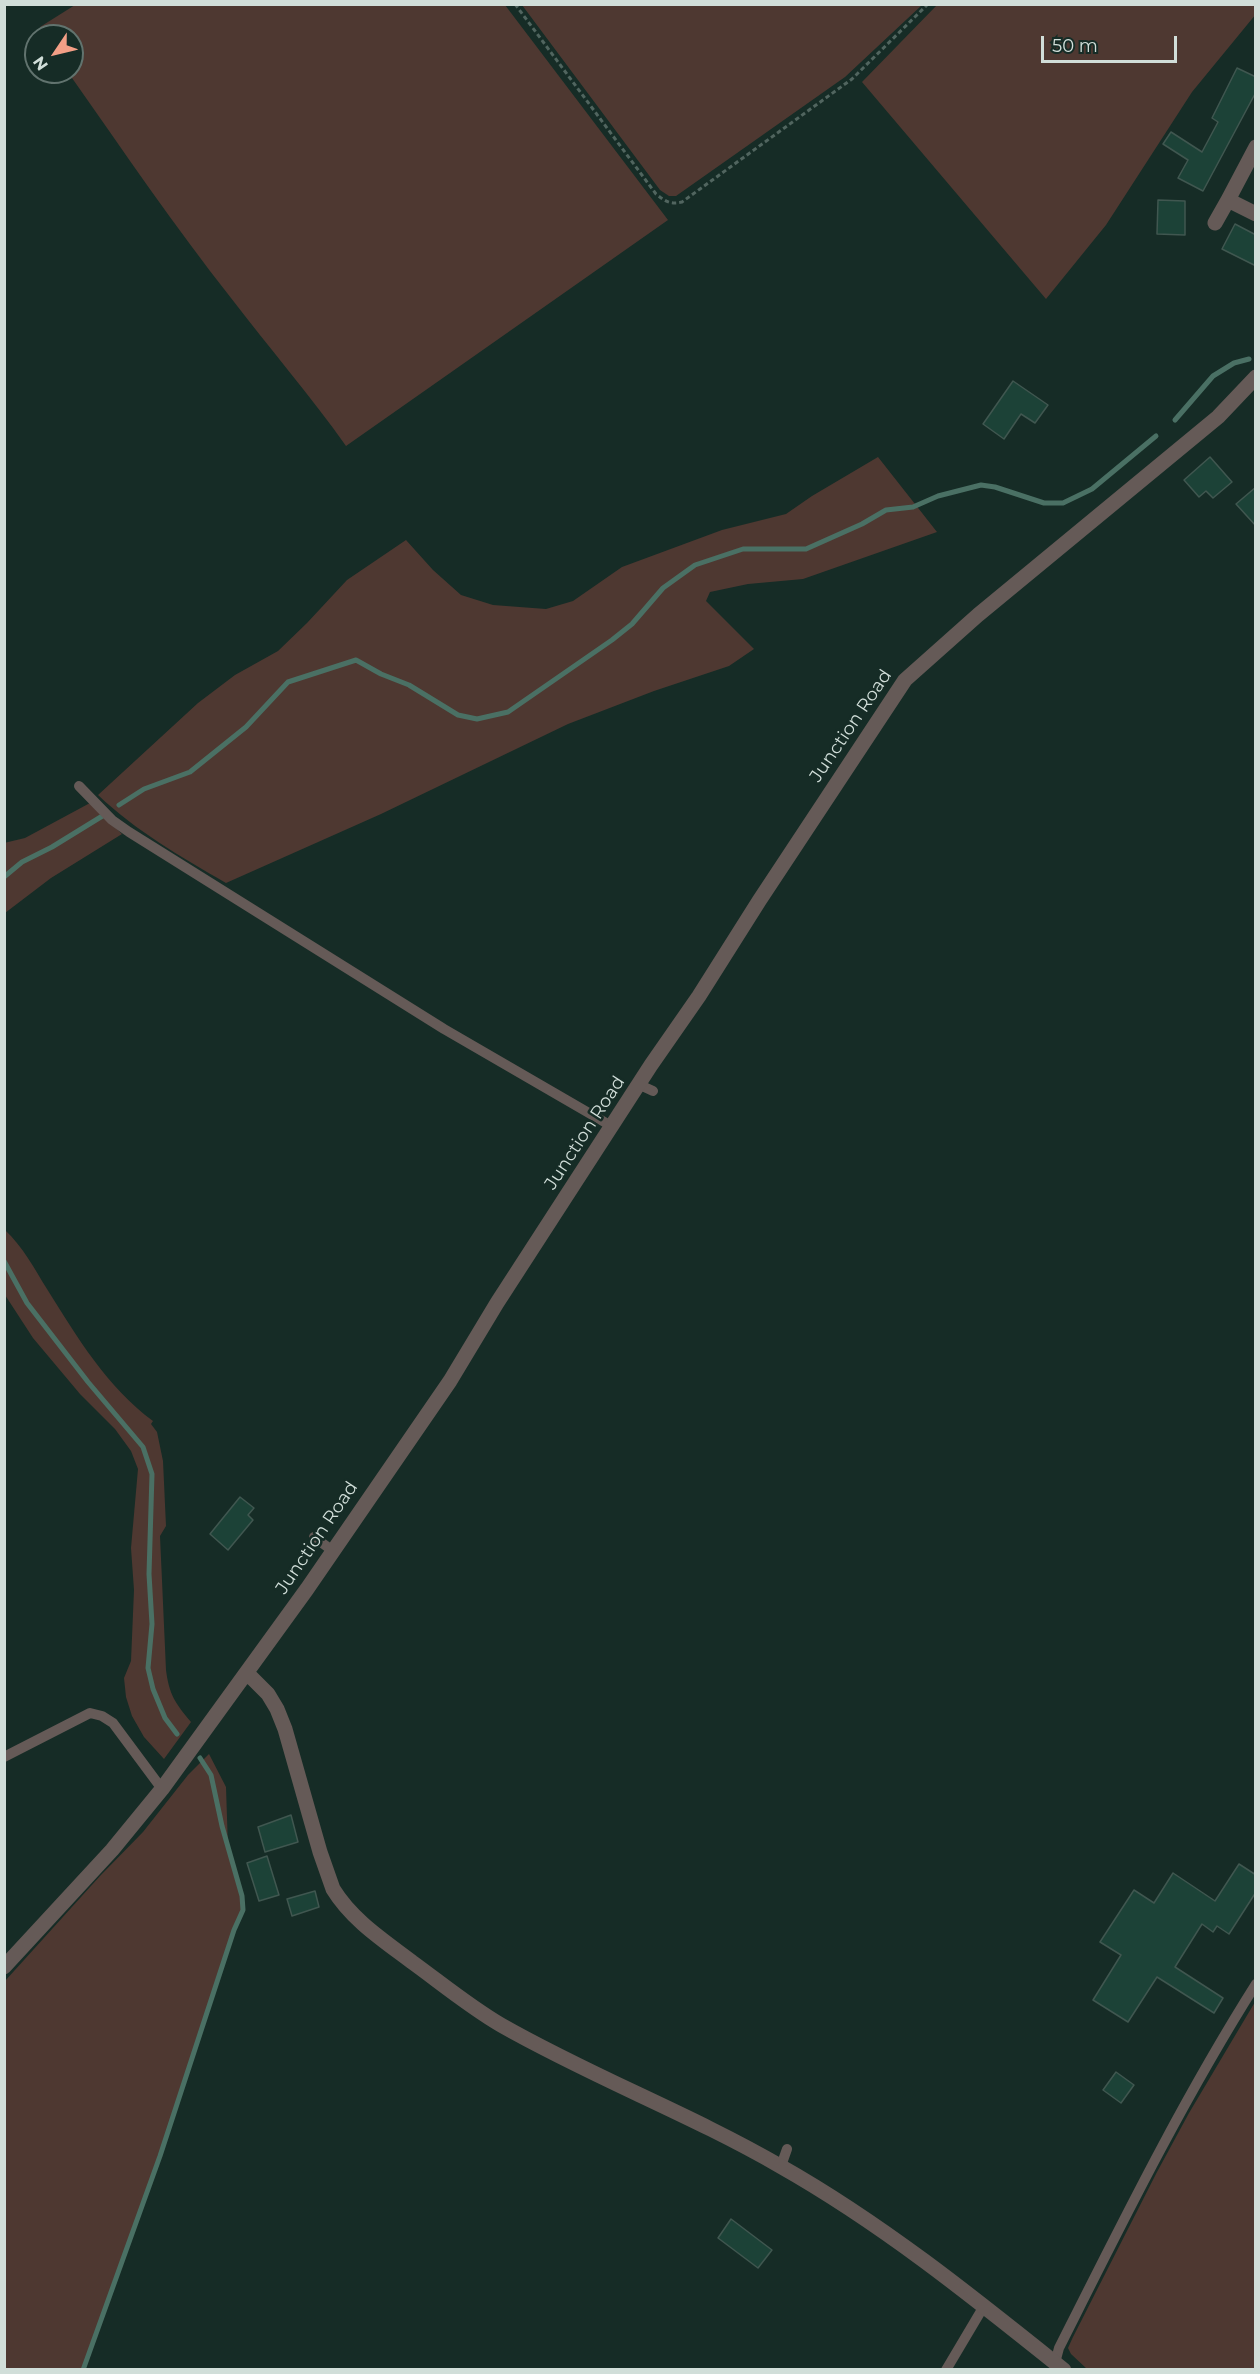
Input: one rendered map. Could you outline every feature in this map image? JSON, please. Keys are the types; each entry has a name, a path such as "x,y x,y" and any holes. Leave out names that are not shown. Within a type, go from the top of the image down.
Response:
{"street":[{"path":"1215,223 1256,147"},
{"path":"1228,200 1256,214"},
{"name":"Junction Road","path":"4,1967 112,1850 162,1789 248,1674 450,1381 486,1311 613,1127 647,1088 905,680 978,615 1218,417 1256,376"},
{"path":"248,1674 259,1683 277,1709 333,1889 358,1920 498,2023 582,2067 716,2131 781,2166 841,2203 984,2306 1059,2366"}],"lane":[{"path":"79,786 112,820 129,832 444,1029 613,1127"},
{"path":"314,1538 333,1551"},
{"path":"4,1757 90,1713 102,1716 113,1723 162,1789"},
{"path":"1059,2366 1059,2348 1127,2213 1226,2032 1256,1984"},
{"path":"781,2166 787,2149"},
{"path":"946,2370 984,2306"}],"path":[{"path":"515,4 656,194 673,205 682,202 852,79 928,4"},
{"path":"852,79 857,84"}],"shaded area":[{"path":"1255,4 1256,14 1192,92 1106,225 1046,299 862,82 937,5"},
{"path":"75,5 505,5 668,220 346,446 190,244 76,84 84,84 84,24 45,24"},
{"path":"522,5 922,5 845,77 676,196 669,196 660,190"},
{"path":"878,457 937,532 803,579 748,584 710,592 706,601 754,649 729,666 654,691 568,724 381,814 226,883 143,832 98,795 198,703 235,675 278,651 347,580 406,540 433,570 461,595 493,605 546,609 573,601 622,567 722,530 786,514"},
{"path":"90,803 122,834 51,878 5,913 4,843 25,838"},
{"path":"5,1230 28,1258 94,1360 121,1393 153,1421 151,1424 157,1432 163,1461 166,1526 160,1536 166,1670 174,1698 191,1722 164,1759 144,1737 132,1716 126,1697 124,1678 131,1661 134,1590 131,1548 138,1469 131,1451 115,1429 80,1394 33,1338 5,1295"},
{"path":"209,1754 226,1787 228,1848 242,1896 243,1910 234,1930 160,2156 82,2369 5,2369 5,1981 143,1832 188,1775"},
{"path":"1255,2002 1255,2369 1087,2369 1071,2354 1068,2348 1073,2337 1189,2113"}],"building":[{"path":"1237,68 1256,77 1256,92 1203,191 1178,178 1188,160 1163,144 1171,132 1202,152 1218,122 1212,118"},
{"path":"1158,200 1185,201 1185,235 1157,234"},
{"path":"1235,224 1256,235 1256,266 1222,249"},
{"path":"1013,381 1048,405 1035,423 1021,414 1004,439 983,424"},
{"path":"1210,457 1232,482 1213,498 1206,491 1199,497 1184,480"},
{"path":"1256,487 1256,526 1236,504"},
{"path":"240,1497 254,1508 248,1515 253,1520 228,1550 210,1534"},
{"path":"291,1815 298,1842 265,1852 258,1827"},
{"path":"267,1856 279,1895 259,1901 247,1863"},
{"path":"1239,1864 1256,1875 1256,1892 1229,1934 1217,1926 1213,1932 1202,1924 1175,1967 1223,1998 1214,2013 1157,1977 1128,2022 1093,2000 1121,1955 1100,1942 1134,1890 1154,1903 1173,1873 1215,1901"},
{"path":"315,1891 319,1907 292,1916 287,1899"},
{"path":"1116,2072 1134,2085 1121,2103 1103,2090"},
{"path":"731,2219 772,2250 758,2268 718,2238"}],"waterway":[{"path":"1175,420 1213,376 1234,363 1249,359"},
{"path":"119,805 144,789 190,772 246,727 288,682 356,660 381,674 409,685 458,715 477,719 508,712 612,640 632,624 663,588 695,565 743,549 806,549 862,524 886,510 913,507 938,496 981,485 995,487 1044,503 1063,503 1092,489 1156,436"},
{"path":"4,877 22,862 52,847 104,815"},
{"path":"4,1261 27,1303 88,1382 143,1447 152,1474 149,1574 152,1624 148,1668 153,1689 165,1718 177,1734"},
{"path":"83,2370 160,2156 234,1930 243,1910 242,1896 222,1826 211,1775 200,1758"}]}
